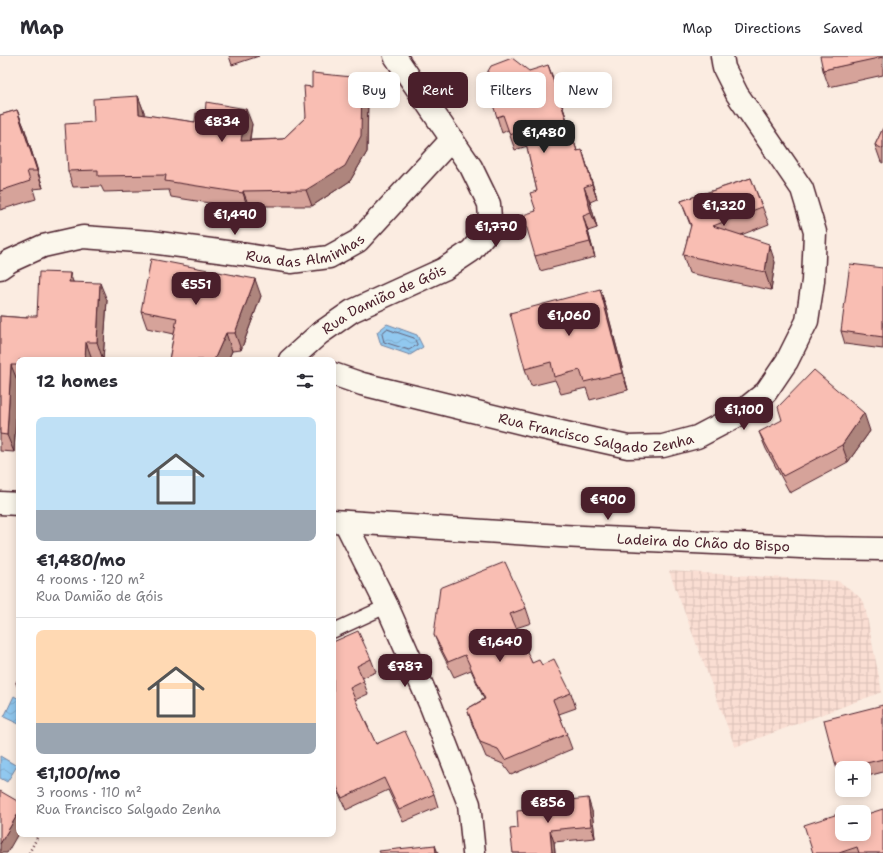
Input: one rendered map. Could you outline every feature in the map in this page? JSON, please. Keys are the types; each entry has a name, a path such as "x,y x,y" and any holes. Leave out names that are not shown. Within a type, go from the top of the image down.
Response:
{"street":[{"name":"Rua Damião de Góis","path":"294,357 319,334 352,311 444,269 471,251 486,233 490,219 489,204 471,167 395,56"},
{"name":"Rua Francisco Salgado Zenha","path":"336,375 370,385 534,426 628,447 663,446 697,437 735,417 766,392 787,361 807,321 813,281 815,232 802,189 737,94 724,68 722,56"},
{"name":"Rua das Alminhas","path":"0,268 10,261 43,246 83,237 152,242 290,262 330,257 358,241 452,139"},
{"path":"0,503 16,504"},
{"path":"339,522 386,606 431,706 469,804 474,853"},
{"name":"Ladeira do Chão do Bispo","path":"339,522 561,536 883,550"}],"lane":[{"path":"336,630 386,606"}],"path":[{"path":"29,853 37,837"}],"shaded area":[{"path":"669,571 838,581 853,591 864,602 882,692 735,747"}],"water":[{"path":"387,324 417,335 423,347 410,355 381,345 377,332"},
{"path":"14,696 16,697 16,723 4,717"},
{"path":"0,756 16,765 16,768 7,782 0,778"}],"building":[{"path":"820,56 883,56 883,57 823,70"},
{"path":"512,58 529,71 548,65 554,83 554,108 562,108 577,151 582,150 592,184 584,187 591,213 583,216 590,242 535,256 523,215 536,211 530,193 537,191 523,130 510,135 503,115 497,117 494,108 546,108 546,72 488,72 491,66"},
{"path":"312,73 348,77 348,108 361,108 361,136 345,166 306,190 243,191 243,193 165,181 166,175 98,176 98,170 68,171 65,124 94,122 93,99 138,96 139,114 195,122 196,113 205,115 206,102 246,109 241,141 283,139 306,117 304,86 312,87"},
{"path":"17,110 37,171 27,171 30,181 0,191 0,115"},
{"path":"883,128 883,149 875,145"},
{"path":"751,178 762,207 713,226 769,244 765,272 683,255 691,225 681,201"},
{"path":"151,259 255,279 235,333 226,333 215,357 170,357 177,318 141,311"},
{"path":"850,264 883,268 883,337 841,331"},
{"path":"39,272 70,273 69,282 100,283 97,342 86,342 85,357 16,357 16,365 11,365 7,435 0,434 0,316 27,318 27,316 37,316"},
{"path":"600,289 622,373 584,382 580,370 554,377 551,362 525,369 510,313"},
{"path":"814,370 864,413 842,445 783,476 759,432 782,420 778,407"},
{"path":"505,562 526,608 510,614 532,663 539,660 542,665 554,659 571,693 553,700 567,734 505,760 498,749 480,742 467,709 485,699 465,655 448,662 434,635 440,588"},
{"path":"358,631 371,659 357,666 364,681 350,688 376,744 405,731 434,794 399,810 384,778 342,798 336,785 336,641"},
{"path":"883,705 883,759 871,762 835,761 835,762 824,720"},
{"path":"0,791 16,800 16,817 0,844"},
{"path":"588,798 591,826 550,830 552,853 513,853 510,829 518,828 517,811 536,809 532,804"},
{"path":"883,809 883,853 859,853 857,847 839,853 813,853 804,825 835,815 835,841 871,841 871,813"},
{"path":"435,845 436,853 380,853 379,851"}]}
